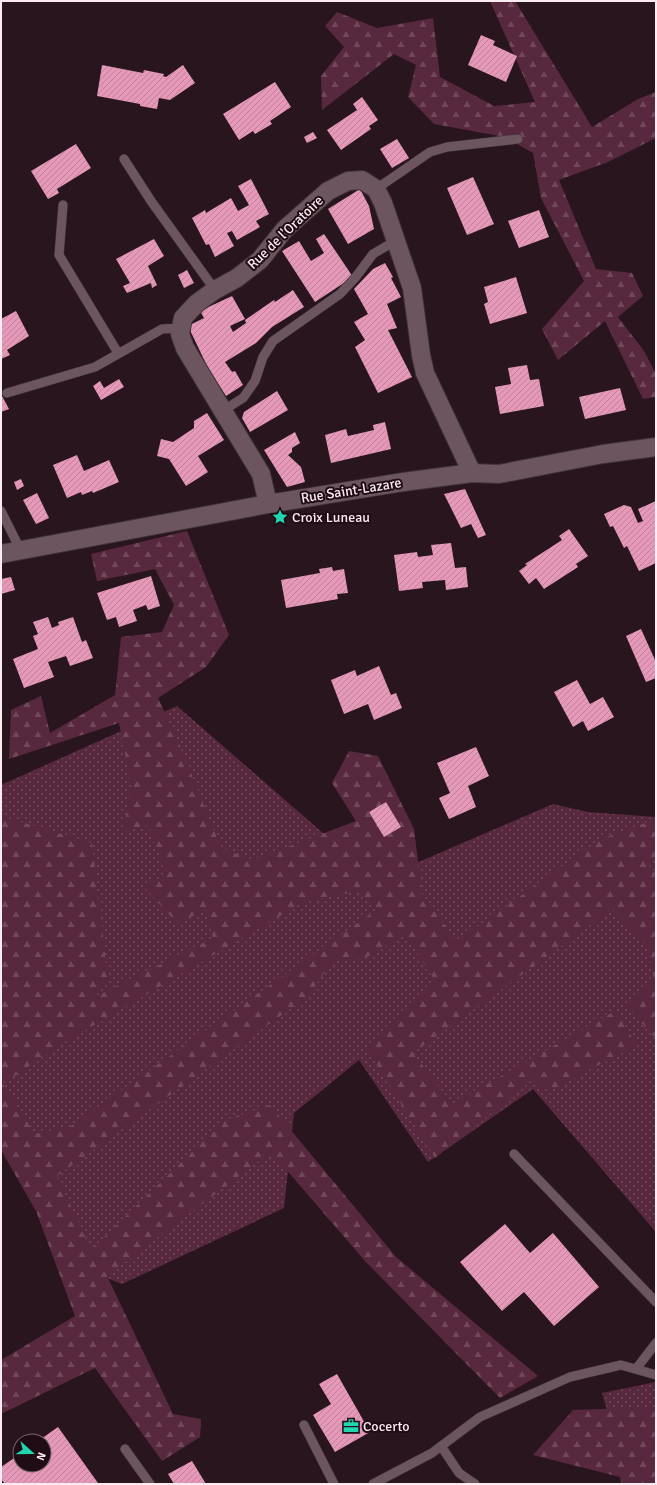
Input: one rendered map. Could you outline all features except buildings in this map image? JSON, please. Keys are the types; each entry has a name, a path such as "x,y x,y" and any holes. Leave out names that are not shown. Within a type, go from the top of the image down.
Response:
{"street":[{"name":"Rue de l'Oratoire","path":"181,328 183,318 197,303 215,290 237,278 260,260 285,229 328,191 348,181 362,180 376,189"},
{"path":"376,189 383,203 412,288 421,355 425,373 472,473"},
{"path":"181,328 180,334 185,348 224,410 261,474 268,504"},
{"name":"Rue Saint-Lazare","path":"1,554 268,504 403,482 472,473 499,474 603,454 656,448"}],"lane":[{"path":"376,189 430,152 447,147 518,139"},
{"path":"124,159 151,201 215,290"},
{"path":"63,205 59,255 118,353"},
{"path":"224,410 243,398 255,381 262,357 273,341 340,294 355,278 372,254 395,241"},
{"path":"7,393 95,367 162,329 181,328"},
{"path":"1,511 21,550"},
{"path":"514,1154 656,1302"},
{"path":"636,1370 656,1343"},
{"path":"373,1484 432,1453 480,1417 570,1377 621,1365 656,1375"},
{"path":"304,1425 334,1484"},
{"path":"442,1446 459,1473 473,1484"},
{"path":"125,1449 150,1484"}],"green space":[{"path":"490,1 515,1 592,127 638,99 656,92 656,138 608,162 559,180 596,269 632,273 643,296 618,317 644,351 656,374 656,397 643,399 605,321 558,360 542,329 584,281 541,198 533,153 505,137 434,124 408,97 416,65 394,54 322,110 321,76 344,47 325,26 337,12 377,28 433,18 440,77 494,106 535,102"},
{"path":"187,531 229,635 206,667 158,698 176,736 221,848 253,860 356,821 332,783 349,751 378,756 414,829 422,895 457,941 601,839 656,819 656,858 647,862 656,874 656,1039 627,1006 654,978 646,945 613,909 413,1053 452,1104 615,1011 637,1045 549,1091 532,1080 435,1158 367,1049 434,979 406,935 365,958 333,960 308,996 57,1176 91,1250 225,1120 270,1105 396,1257 538,1376 500,1398 365,1261 271,1152 107,1276 173,1414 201,1419 200,1437 162,1461 95,1368 1,1414 1,1360 75,1316 36,1211 1,1150 1,816 92,843 108,980 95,997 213,938 206,910 177,923 144,887 167,874 148,826 124,831 131,784 119,723 9,759 11,710 41,696 50,733 115,695 121,637 162,632 174,605 155,569 97,581 91,554","holes":["358,891 376,910 71,1126 35,1134 3,1084 60,1045 302,903"]},
{"path":"177,706 377,880 553,804 588,812 656,817 656,1232 533,1089 428,1162 359,1060 294,1113 284,1208 122,1284 92,1272 1,1125 1,785"},
{"path":"656,1382 656,1484 629,1484 602,1393"},
{"path":"656,1407 656,1484 621,1484 620,1477 533,1455 573,1410"}],"place":[{"name":"Croix Luneau","path":"280,517"},
{"name":"Cocerto","path":"351,1426"}]}
